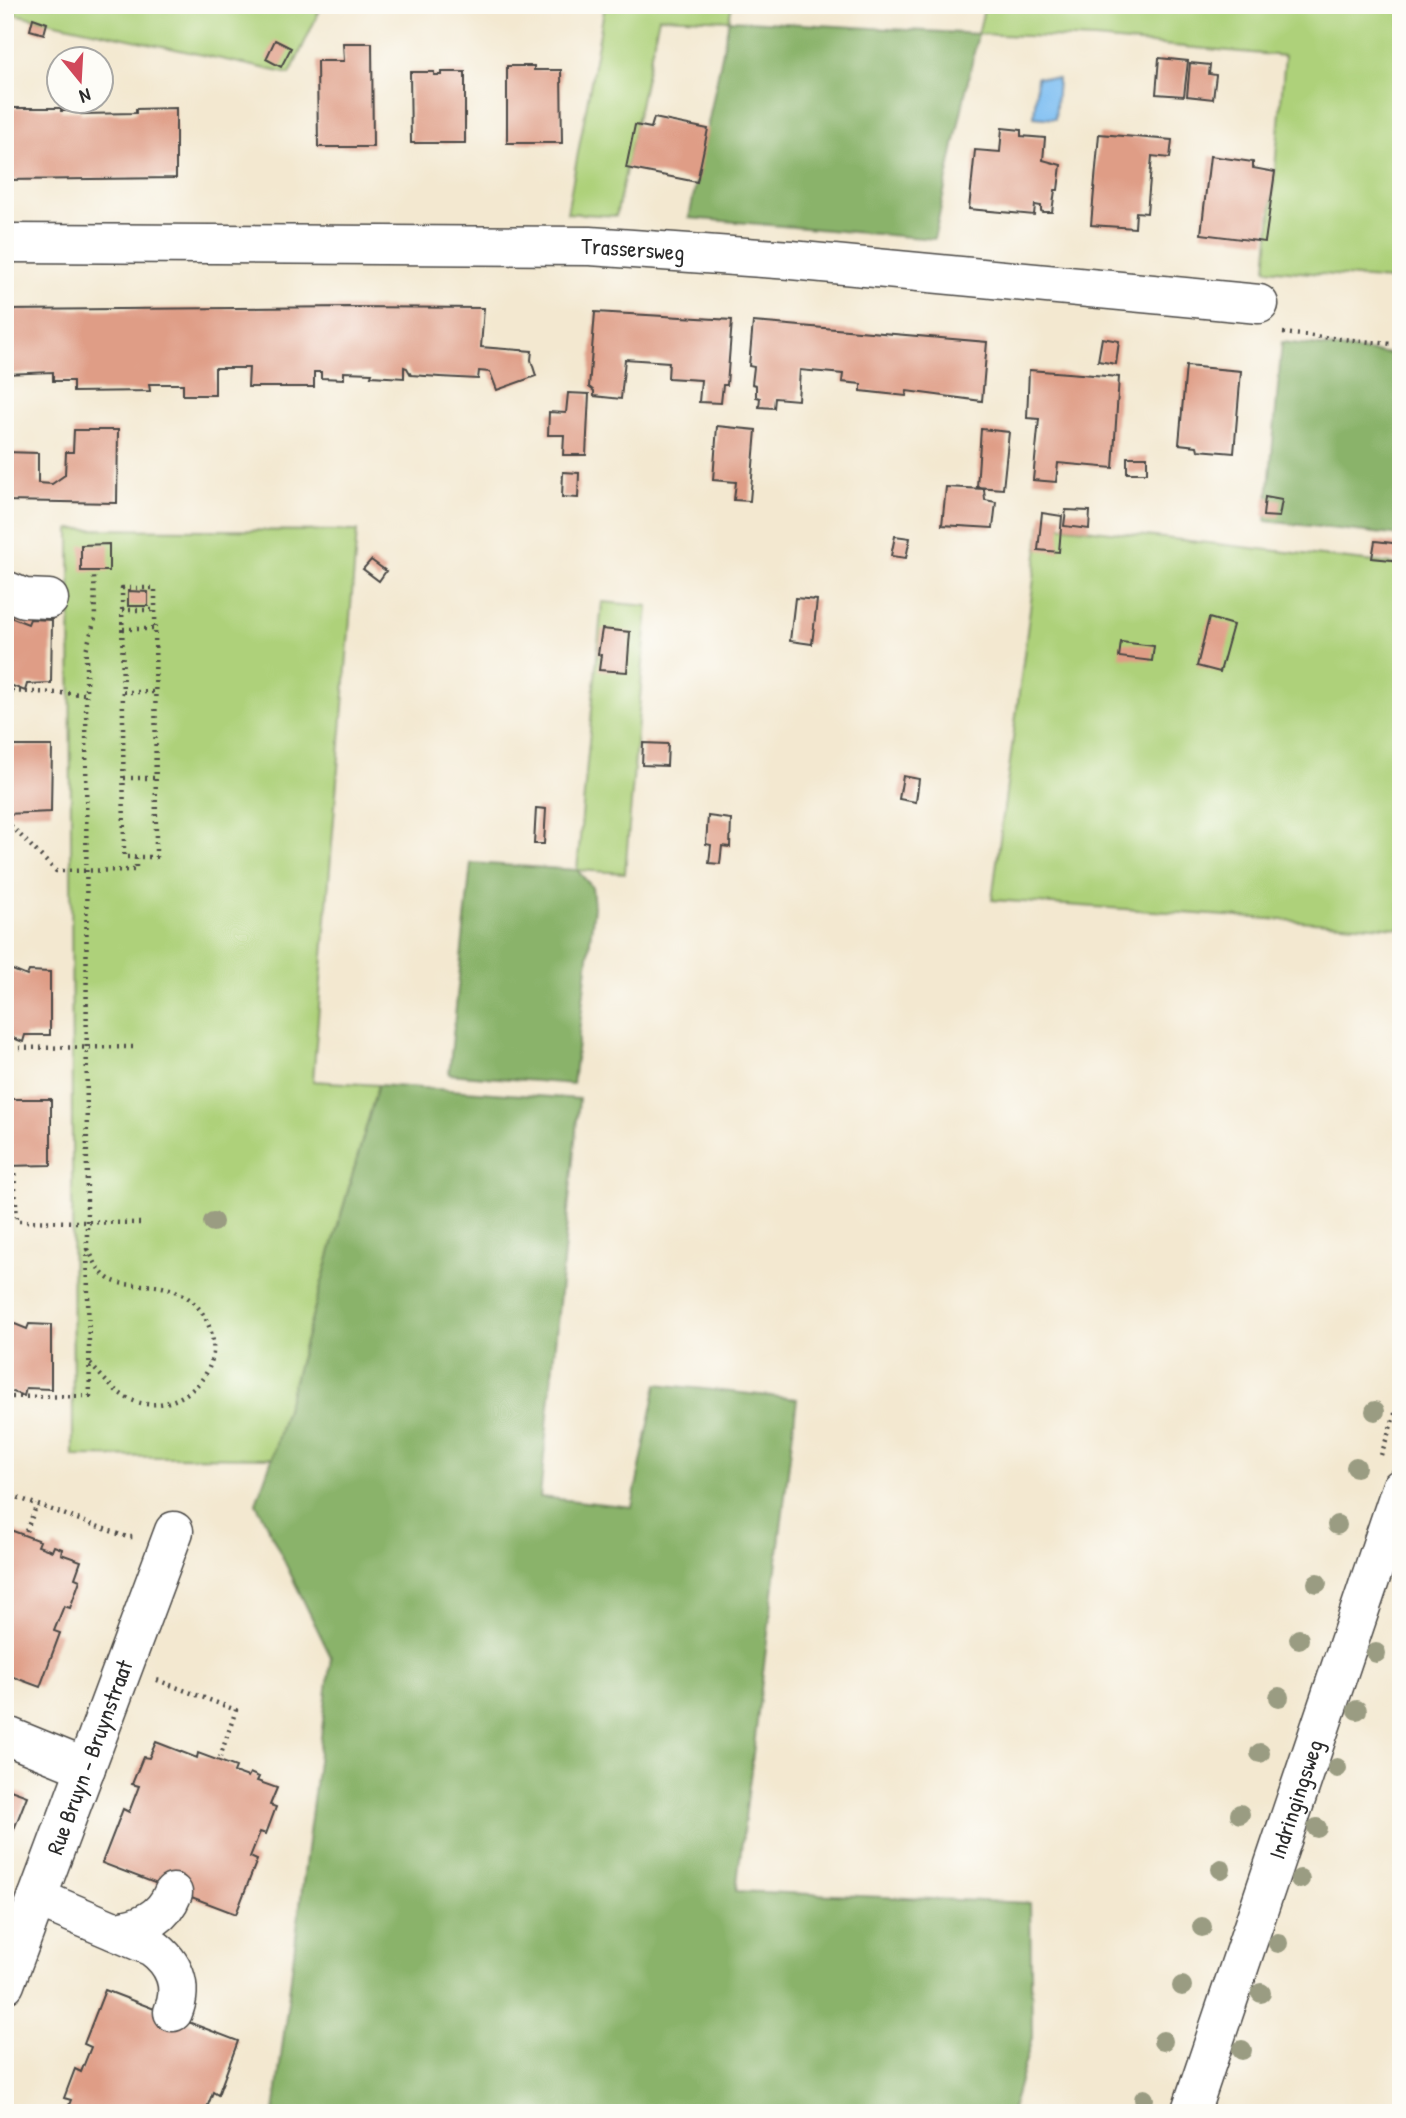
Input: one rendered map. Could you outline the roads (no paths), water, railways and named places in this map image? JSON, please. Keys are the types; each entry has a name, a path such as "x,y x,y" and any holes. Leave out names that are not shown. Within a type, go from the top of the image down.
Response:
{"street":[{"name":"Trassersweg","path":"5,243 590,246 858,266 1270,318"},
{"path":"5,590 24,598 49,599"},
{"name":"Indringingsweg","path":"1190,2113 1401,1488"},
{"name":"Rue Bruyn - Bruynstraat","path":"5,1984 174,1531"},
{"path":"5,1735 86,1768"},
{"path":"115,1931 146,1924 163,1910 173,1894"},
{"path":"37,1898 152,1947 165,1957 173,1968 179,1994 173,2012"}],"water":[{"path":"1037,77 1058,79 1055,119 1034,117"}]}
